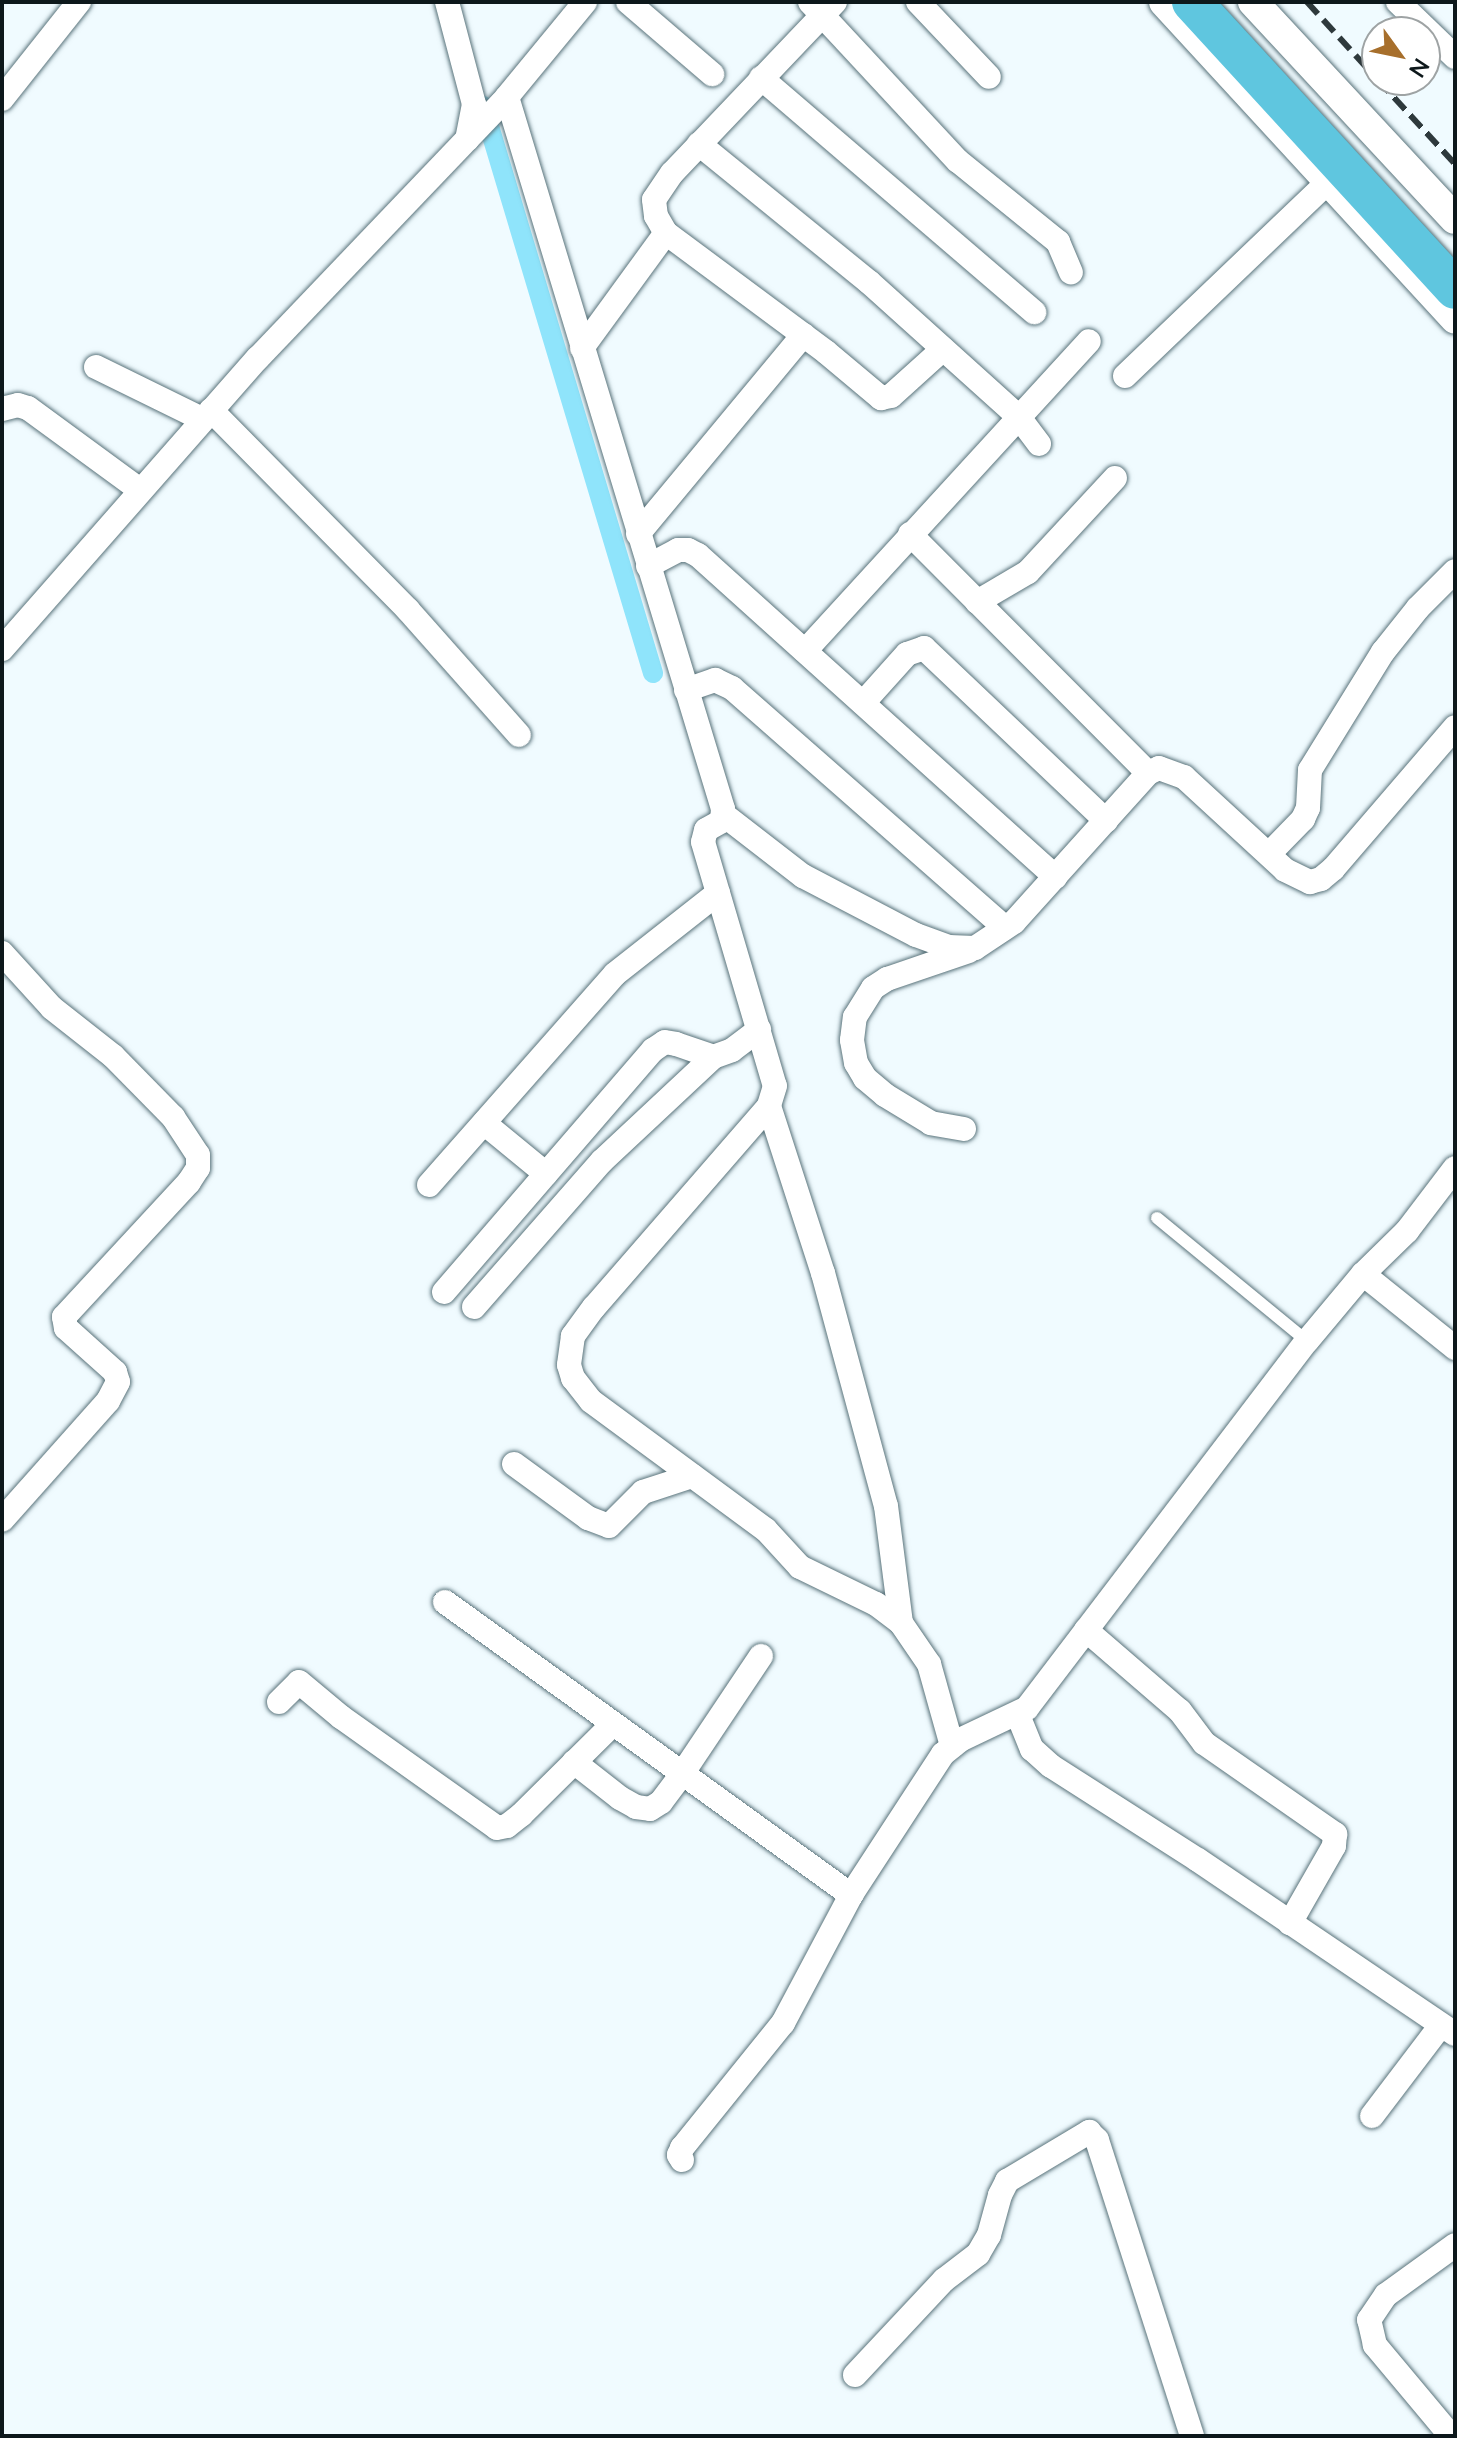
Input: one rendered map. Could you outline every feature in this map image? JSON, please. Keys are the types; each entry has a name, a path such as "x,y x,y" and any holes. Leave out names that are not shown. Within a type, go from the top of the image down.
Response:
{"highway":[{"path":"1192,2 1455,289"},
{"path":"1225,2 1455,249"}],"street":[{"path":"2,99 79,2"},
{"path":"447,2 474,104 471,135"},
{"path":"2,649 206,415 504,100 585,2"},
{"path":"628,2 712,74"},
{"path":"918,2 989,77"},
{"path":"1164,2 1455,319"},
{"path":"1253,2 1455,219"},
{"path":"1398,2 1455,57"},
{"path":"943,349 891,396 881,398 803,335 666,233 656,216 654,200 672,173 761,78 822,6 958,161 1058,242 1071,272"},
{"path":"761,78 1034,312"},
{"path":"504,100 686,690 716,823 803,876 916,935 949,947 975,948"},
{"path":"699,144 848,263 1018,416 1039,444"},
{"path":"1125,376 1329,181"},
{"path":"582,348 666,233"},
{"path":"638,534 803,335"},
{"path":"805,651 1089,341"},
{"path":"96,367 206,415 408,610 519,735"},
{"path":"2,409 18,405 28,408 140,490"},
{"path":"977,602 1028,572 1115,478"},
{"path":"910,534 1148,773"},
{"path":"648,566 678,550 698,555 1055,877"},
{"path":"1269,854 1303,819 1308,808 1310,770 1369,674 1418,608 1455,571"},
{"path":"863,703 907,654 924,648 1106,821"},
{"path":"686,690 715,680 732,688 1005,928"},
{"path":"964,1129 931,1123 885,1095 865,1078 856,1063 852,1040 855,1017 873,988 887,979 975,948 1005,928 1148,773 1159,768 1184,777 1298,878 1310,882 1321,879 1455,727"},
{"path":"716,823 703,842 775,1086 769,1106 594,1307 573,1336 569,1349 573,1378 591,1401 766,1530 800,1567 876,1604 901,1623 929,1664 952,1746"},
{"path":"429,1185 615,974 718,893"},
{"path":"2,953 52,1008 113,1056 165,1109 198,1155 198,1168 189,1182 64,1317 66,1328 115,1372 118,1382 108,1401 2,1520"},
{"path":"474,1307 602,1161 713,1057 732,1050 759,1030"},
{"path":"444,1292 653,1050 665,1042 713,1057"},
{"path":"769,1106 823,1273 886,1506 901,1623"},
{"path":"484,1123 546,1174"},
{"path":"682,2160 679,2155 682,2148 783,2023 851,1895 931,1771 952,1746 1018,1715 1307,1341 1363,1274 1407,1231 1455,1168"},
{"path":"1363,1274 1455,1348"},
{"path":"514,1464 599,1525 609,1526 643,1492 692,1476"},
{"path":"445,1602 851,1895"},
{"path":"1086,1630 1180,1711 1204,1743 1335,1834 1334,1846 1290,1923"},
{"path":"574,1762 620,1798 650,1809 661,1802 682,1774 761,1656"},
{"path":"279,1702 299,1682 341,1717 497,1828 507,1826 521,1815 613,1724"},
{"path":"1018,1715 1032,1749 1042,1759 1448,2030 1372,2116"},
{"path":"855,2375 944,2280 978,2254 989,2235 1007,2181 1089,2132 1097,2140 1192,2436"},
{"path":"1451,2436 1375,2345 1369,2320 1386,2295 1455,2245"}],"lane":[{"path":"1157,1218 1307,1341"}],"waterway":[{"path":"483,106 653,673"}],"railway":[{"path":"1307,2 1361,61"},
{"path":"1393,96 1455,164"}]}
